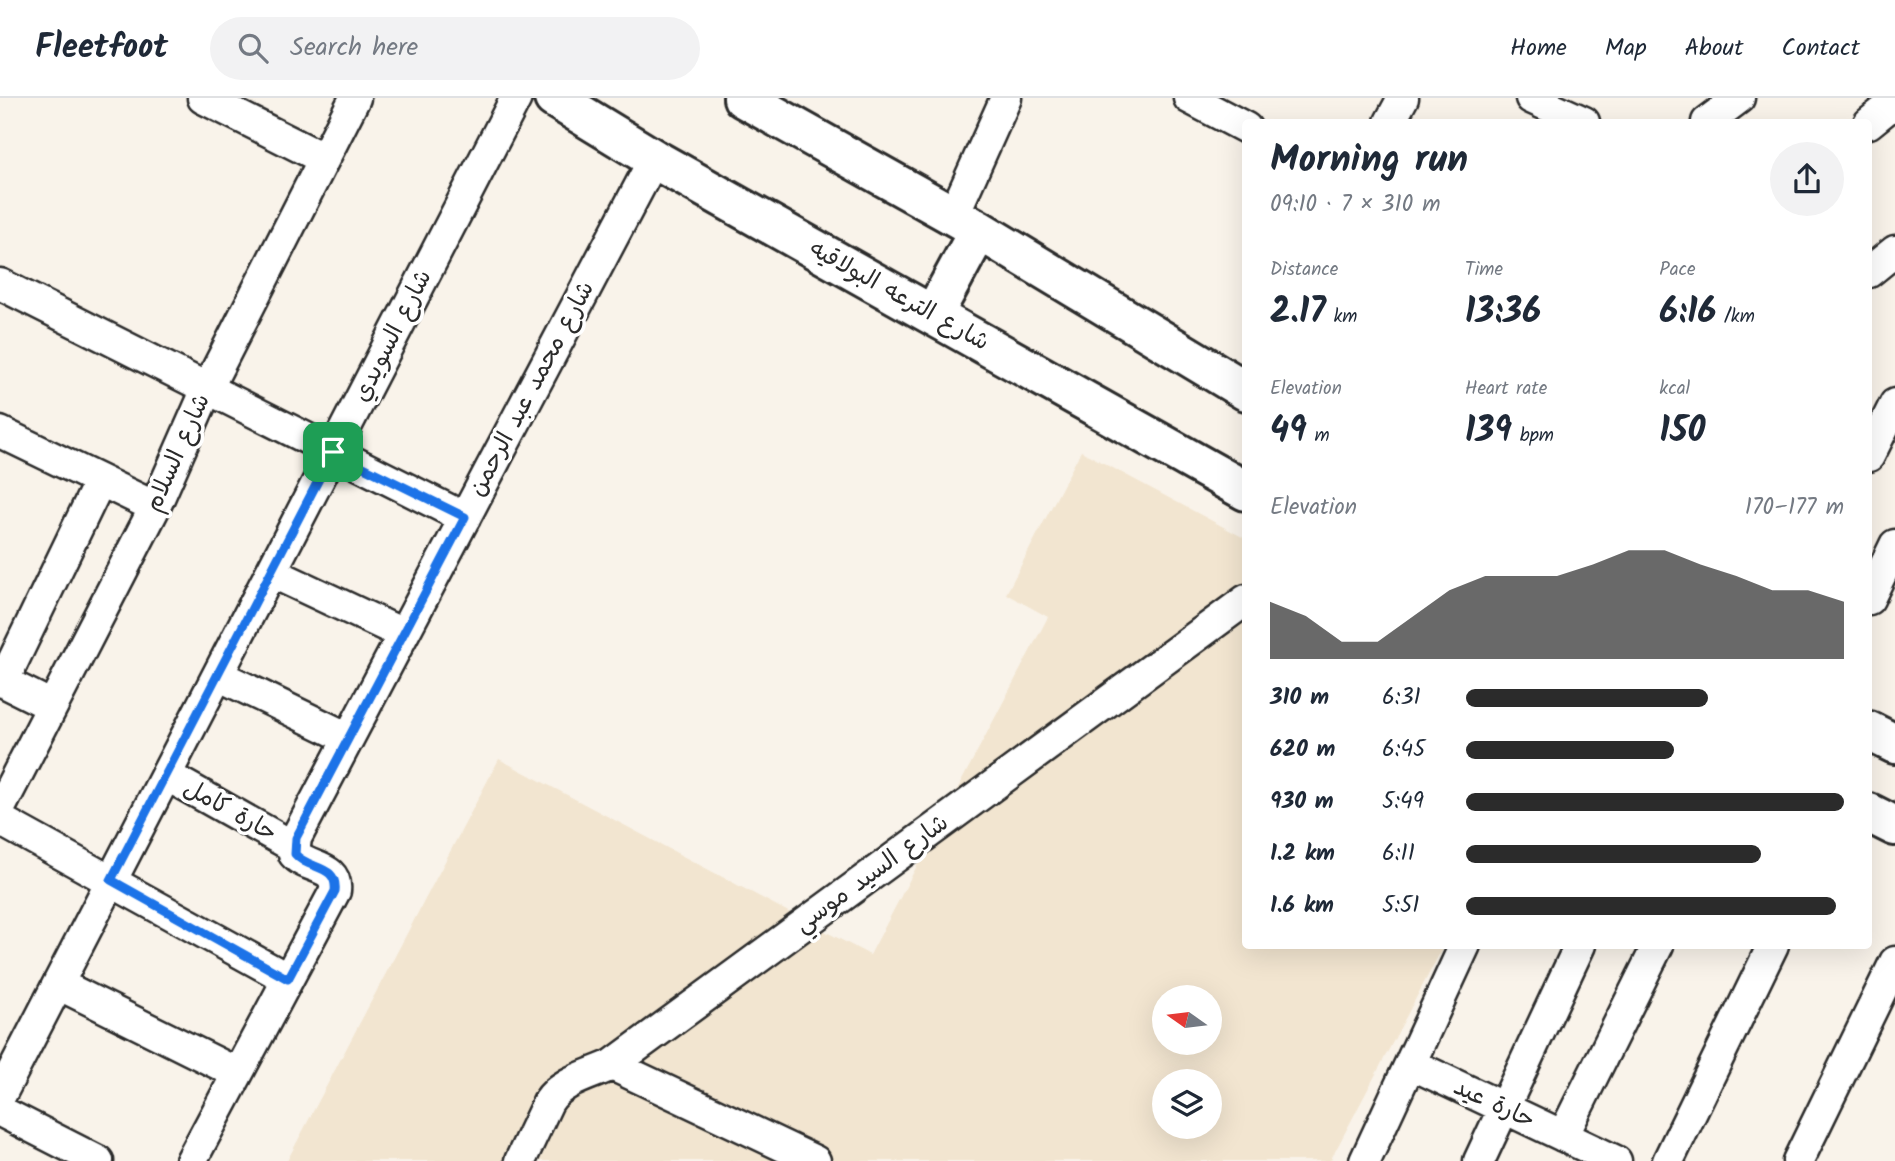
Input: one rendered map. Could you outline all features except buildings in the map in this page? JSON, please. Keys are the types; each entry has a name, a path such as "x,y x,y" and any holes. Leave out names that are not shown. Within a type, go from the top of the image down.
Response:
{"street":[{"path":"203,98 324,159"},
{"name":"شارع السلام","path":"0,808 155,507 207,388 355,98"},
{"name":"شارع السويدي","path":"0,1096 516,98"},
{"name":"شارع الترعه البولاقيه","path":"554,98 654,159 1242,489"},
{"path":"743,98 966,223 1242,388"},
{"path":"933,316 1006,98"},
{"path":"1189,98 1242,126"},
{"path":"1392,119 1403,98"},
{"path":"1531,98 1571,111"},
{"path":"1690,119 1701,98"},
{"path":"1711,119 1739,98"},
{"path":"1872,120 1895,102"},
{"name":"شارع محمد عبد الرحمن","path":"294,847 296,838 348,738 654,159"},
{"path":"1872,270 1895,251"},
{"path":"0,284 465,517"},
{"path":"1872,450 1895,404"},
{"path":"2,437 155,507"},
{"path":"52,706 2,681 100,481"},
{"path":"1872,593 1895,545"},
{"path":"271,572 403,634"},
{"name":"شارع السيد موسي","path":"520,1161 553,1094 561,1087 612,1065 1242,603"},
{"path":"218,675 348,738"},
{"path":"1872,732 1895,744"},
{"name":"حارة كامل","path":"166,775 294,847"},
{"path":"1872,814 1895,826"},
{"path":"0,820 288,979"},
{"path":"191,1161 335,891 336,882 332,875 300,860 294,847"},
{"path":"1366,1161 1463,949"},
{"path":"1479,1161 1578,949"},
{"path":"1563,1136 1656,949"},
{"path":"1668,1161 1771,949"},
{"path":"1798,1161 1895,962"},
{"path":"58,984 237,1073"},
{"name":"حارة عيد","path":"1411,1064 1616,1161"},
{"path":"612,1065 815,1161"},
{"path":"0,1111 97,1161"}],"shaded area":[{"path":"1081,451 1242,537 1242,949 1442,949 1330,1161 287,1161 499,759 870,955 1048,617 1006,594"}],"route":[{"path":"333,452 465,517 296,838 295,854 300,860 327,871 336,882 335,891 288,979 111,880 333,452"}]}
